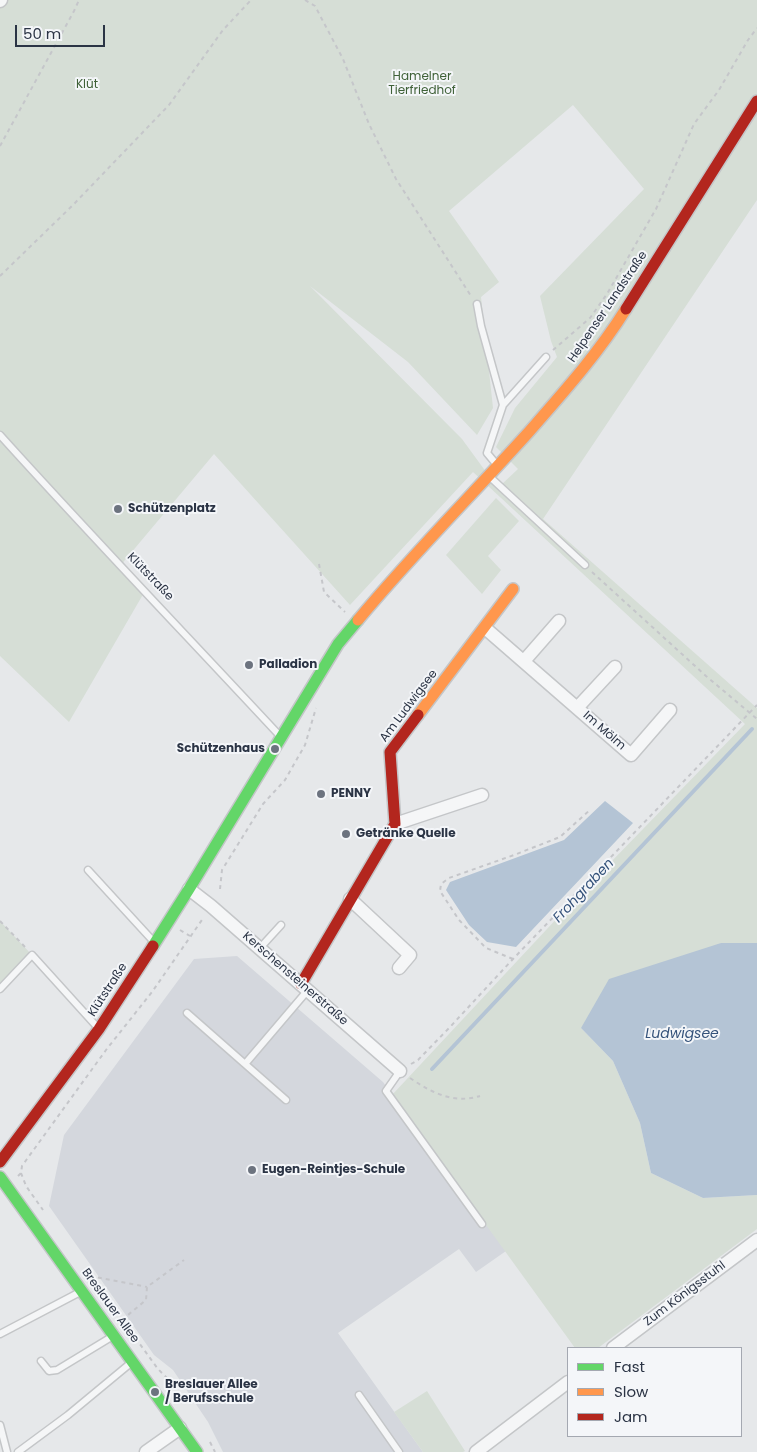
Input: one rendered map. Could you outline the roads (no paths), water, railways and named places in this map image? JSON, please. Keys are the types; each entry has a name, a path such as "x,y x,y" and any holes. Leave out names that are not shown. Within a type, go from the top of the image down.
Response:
{"main road":[{"name":"Helpenser Landstraße","path":"458,509 574,381 619,320 757,101"},
{"name":"Klütstraße","path":"0,1162 99,1029 189,889 338,644 389,583 458,509"},
{"name":"Am Ludwigsee","path":"395,824 390,752 513,589"},
{"path":"304,987 350,899 395,824"},
{"name":"Breslauer Allee","path":"0,1177 197,1452"}],"street":[{"path":"524,661 559,620"},
{"name":"Im Mölm","path":"485,628 632,755 670,710"},
{"name":"Im Mölm","path":"577,708 615,667"},
{"path":"395,824 482,795"},
{"name":"Kerschensteinerstraße","path":"189,889 260,948 400,1071"},
{"path":"350,899 410,955 399,968"},
{"name":"Zum Königsstuhl","path":"614,1347 757,1240"},
{"path":"476,1452 567,1383"},
{"path":"146,1452 180,1428"}],"lane":[{"path":"477,304 480,326 503,404"},
{"path":"498,466 487,453 503,404 546,357"},
{"name":"Klütstraße","path":"0,435 117,564 145,591 282,737"},
{"path":"489,476 585,565"},
{"path":"88,870 155,942"},
{"path":"260,948 281,925"},
{"name":"Klütstraße","path":"0,989 32,955 99,1029"},
{"path":"245,1064 304,987"},
{"path":"187,1013 286,1100"},
{"path":"400,1071 386,1090 482,1224"},
{"path":"0,1334 83,1291"},
{"path":"41,1361 49,1371 57,1370 114,1335"},
{"path":"18,1452 68,1415 133,1361"},
{"path":"359,1395 399,1452"},
{"path":"0,1425 7,1452"}],"water":[{"path":"605,801 633,823 516,947 487,942 469,925 446,890 450,882 564,840"},
{"name":"Ludwigsee","path":"721,943 757,943 757,1195 703,1198 651,1173 640,1123 613,1061 581,1028 609,979"}],"waterway":[{"name":"Frohgraben","path":"432,1069 752,729"}],"place":[{"name":"Schützenplatz","path":"118,509"},
{"name":"Palladion","path":"249,665"},
{"name":"Schützenhaus","path":"275,749"},
{"name":"PENNY","path":"321,794"},
{"name":"Getränke Quelle","path":"346,834"},
{"name":"Eugen-Reintjes-Schule","path":"252,1170"},
{"name":"Breslauer Allee / Berufsschule","path":"155,1392"}],"park label":[{"name":"Hamelner Tierfriedhof","path":"422,84"},
{"name":"Klüt","path":"87,85"}]}
